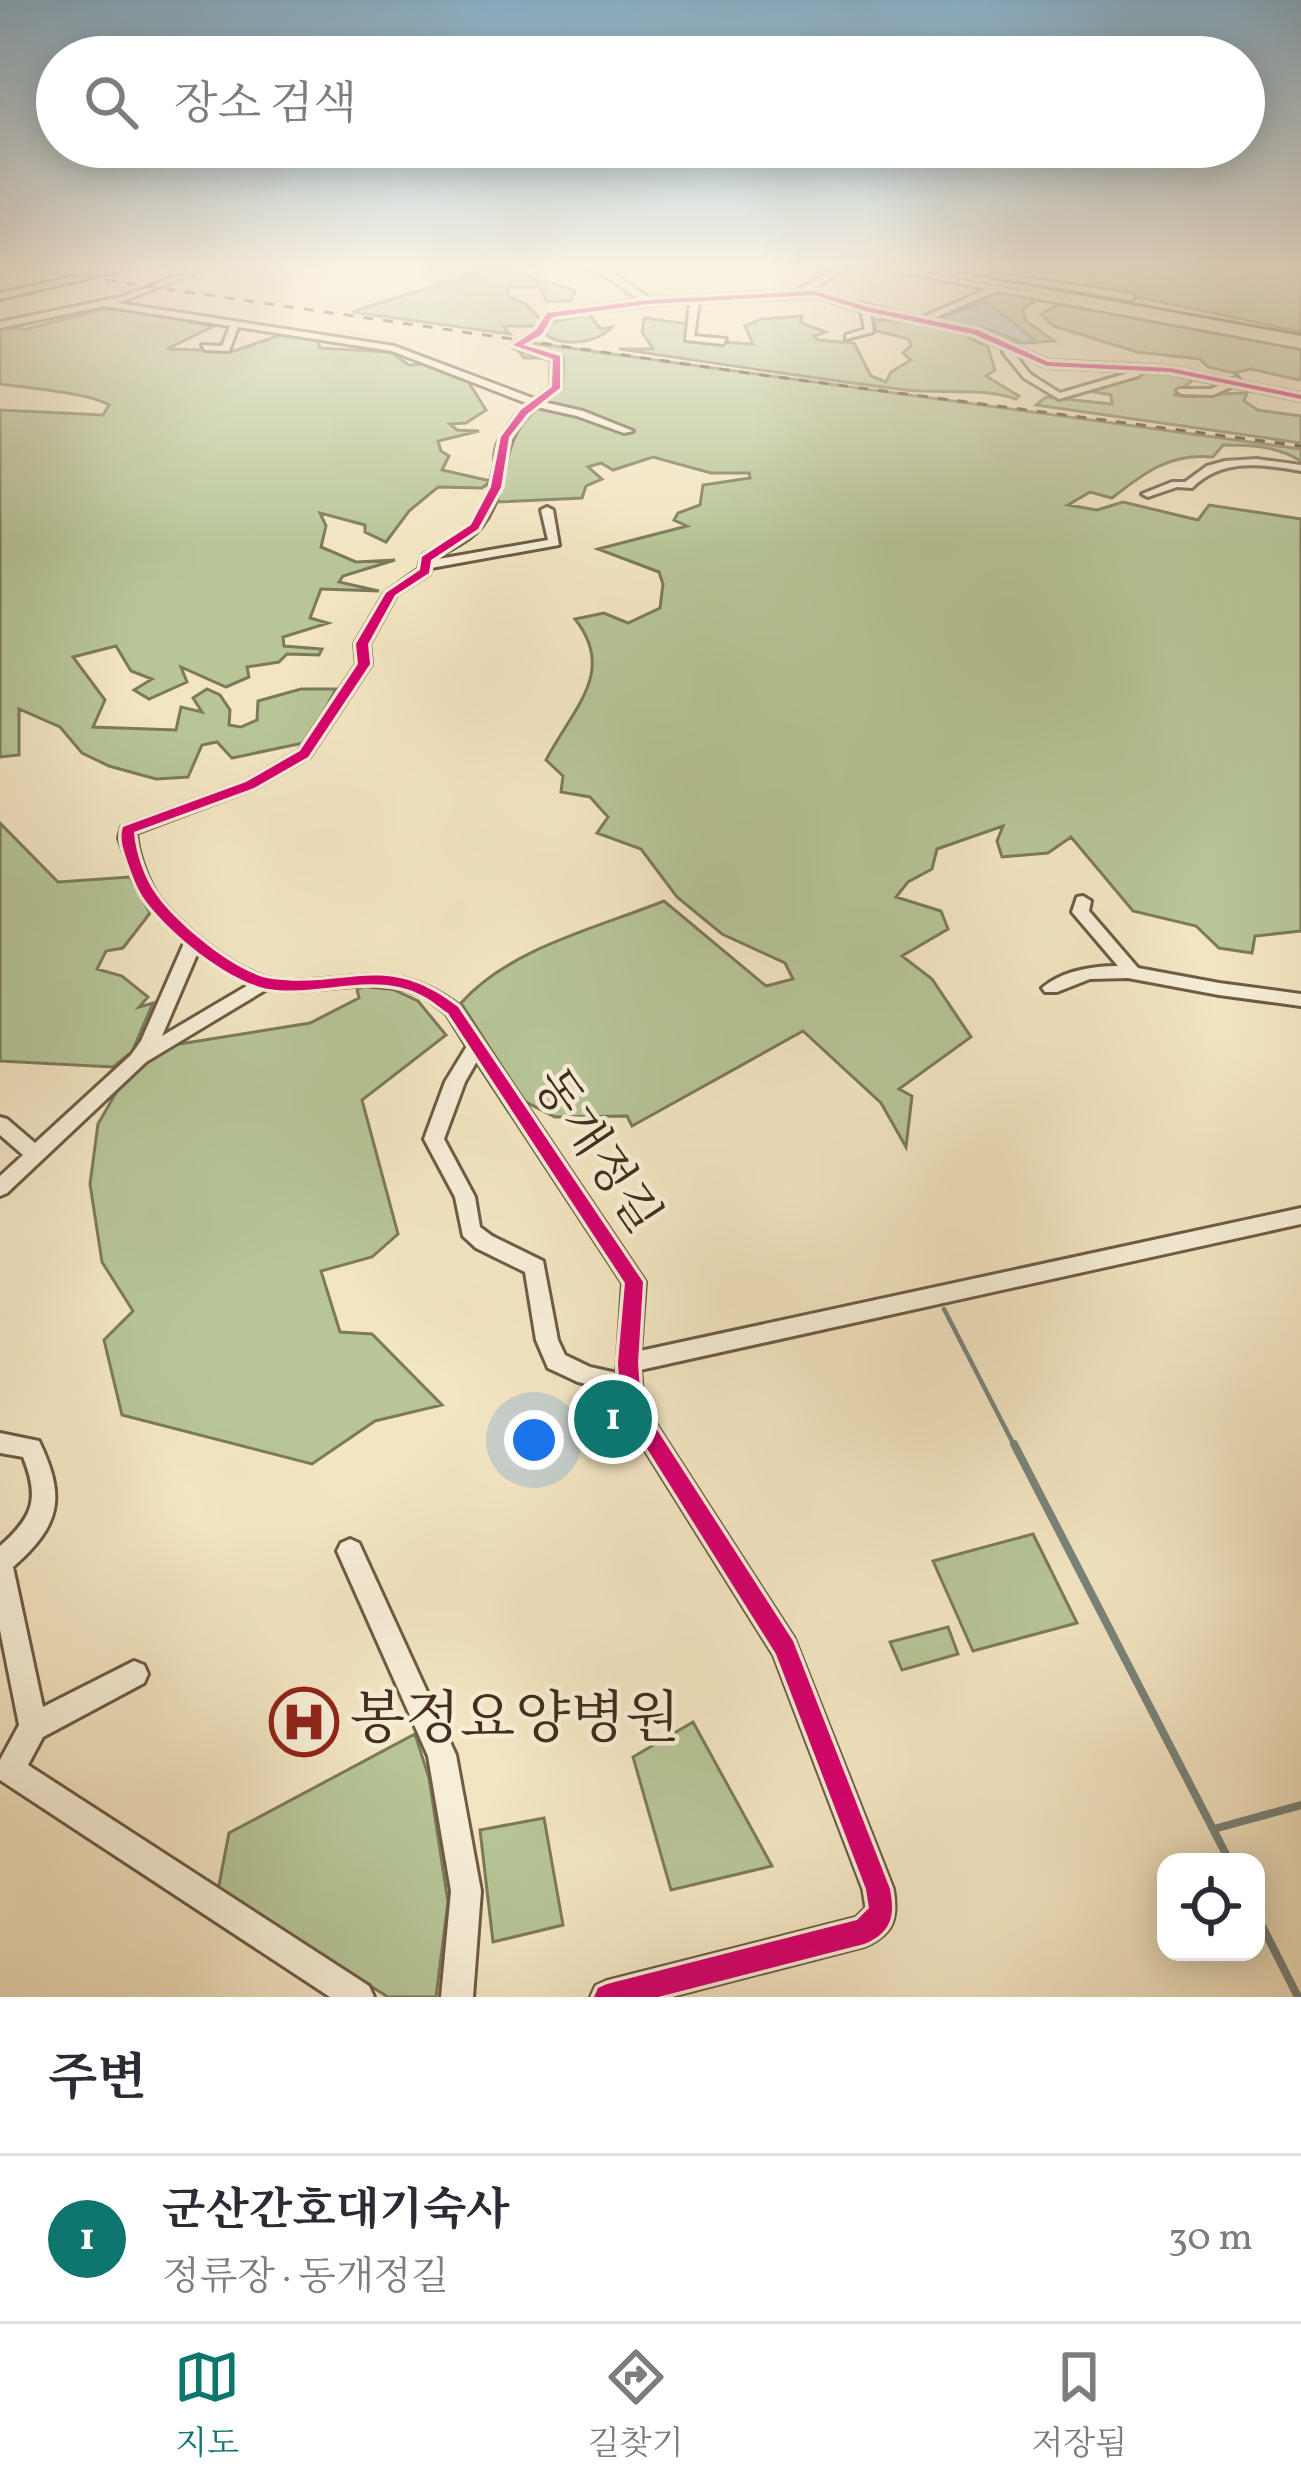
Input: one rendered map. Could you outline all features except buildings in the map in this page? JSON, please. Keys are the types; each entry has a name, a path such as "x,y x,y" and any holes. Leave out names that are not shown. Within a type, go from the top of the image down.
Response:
{"street":[{"path":"421,359 535,403 628,431"},
{"path":"265,983 243,974 195,939 151,897 128,830 250,784 304,754 364,664 362,644 391,593 425,571 425,559 466,536 482,517 502,469 505,437 535,403 556,388 557,359"},
{"path":"1013,359 1027,376 1059,396 1155,369"},
{"path":"1034,359 1047,364 1155,369 1292,392 1301,384"},
{"path":"1182,391 1213,392 1234,381"},
{"path":"1148,494 1176,484 1188,486 1196,476 1226,462 1301,468"},
{"path":"425,565 555,542 547,510"},
{"path":"1083,901 1080,912 1086,922 1130,969"},
{"path":"0,1188 138,1058 150,1042 195,939"},
{"path":"1051,988 1070,977 1130,969 1208,987 1301,1000"},
{"name":"동개정길","path":"265,983 380,977 432,990 477,1045 634,1282 628,1374 631,1407 785,1648 878,1888 881,1913 864,1931 607,1997"},
{"path":"138,1058 265,983"},
{"path":"477,1045 454,1082 434,1139 465,1197 470,1230 535,1267 547,1340 556,1361 586,1375 628,1374 1301,1216"},
{"path":"0,1124 35,1154"},
{"path":"0,1443 31,1448 46,1504 44,1518 29,1538 0,1563 33,1727"},
{"path":"350,1551 442,1755 466,1891 457,1997"},
{"path":"134,1674 33,1727 5,1767 358,1997"}],"green space":[{"path":"0,359 401,359 409,365 427,364 466,378 486,410 466,423 450,424 457,430 479,431 438,441 449,456 442,470 491,481 482,488 438,487 409,511 386,542 365,532 365,525 320,513 326,526 321,547 356,562 395,560 343,576 339,582 379,591 321,589 310,618 328,623 283,637 284,646 322,649 319,655 287,654 279,662 247,667 249,677 226,687 181,667 187,682 149,699 134,690 152,679 131,671 116,646 73,657 105,700 93,727 176,730 181,707 202,712 193,698 207,689 220,695 230,710 229,725 241,727 257,720 258,701 301,689 336,689 308,742 232,758 217,742 202,745 188,777 156,779 82,753 60,727 19,709 19,755 0,757 0,410 103,415 109,405 73,394 0,384"},
{"path":"550,359 650,359 1301,449 1301,461 1273,449 1223,445 1213,457 1184,458 1159,466 1112,498 1090,492 1068,505 1097,510 1123,502 1198,520 1209,505 1301,519 1301,931 1255,936 1252,953 1219,948 1196,926 1133,911 1071,837 1048,853 1002,857 997,841 1003,826 937,849 932,869 908,882 896,897 941,911 948,929 902,956 932,979 971,1037 899,1089 912,1096 906,1147 881,1103 803,1031 632,1126 627,1116 555,1117 524,1101 461,1003 481,984 529,954 664,901 766,986 793,979 785,963 722,934 677,897 641,849 597,833 608,817 590,797 561,792 563,776 546,760 578,707 591,673 587,638 575,619 604,613 628,623 660,608 663,584 659,572 598,549 687,526 674,520 678,513 700,505 703,485 750,478 749,473 711,473 653,457 613,470 601,463 588,467 602,479 586,486 582,498 497,502 497,441 511,421 559,382 550,375"},
{"path":"690,359 862,359 871,376 886,382 891,372 911,360 992,359 995,370 986,376 1019,396 906,390"},
{"path":"1200,359 1301,359 1301,375 1299,380 1251,369 1234,373 1208,367"},
{"path":"1161,369 1195,378 1175,395 1247,393 1244,401 1258,410 1301,416 1301,443 1036,405 1046,397 1112,404 1111,395 1084,390"},
{"path":"0,823 58,882 130,877 150,913 123,948 106,951 97,969 122,976 148,997 139,1007 153,1003 132,1052 113,1067 0,1061"},
{"path":"377,982 418,1001 446,1035 362,1100 398,1234 372,1257 321,1271 340,1332 372,1334 442,1405 375,1421 312,1464 122,1415 104,1340 133,1311 102,1262 90,1184 98,1124 124,1079 167,1046 310,1023 359,998 357,989"},
{"path":"1033,1534 1077,1623 973,1651 933,1561"},
{"path":"948,1627 958,1654 902,1670 890,1642"},
{"path":"693,1722 772,1866 671,1890 633,1757"},
{"path":"415,1734 429,1778 448,1902 436,1997 388,1997 218,1890 229,1833"},
{"path":"544,1818 563,1925 493,1942 480,1830"}],"waterway":[{"path":"944,1309 1015,1447"},
{"path":"1014,1444 1225,1853"},
{"path":"1214,1829 1301,1805"},
{"path":"1265,1932 1298,1997"}],"railway":[{"path":"653,359 1301,446"}],"cycle path":[{"path":"557,359 556,388 524,412 505,437 496,487 475,527 426,559 425,571 391,593 362,644 364,664 304,754 250,785 128,830 127,838 151,898 189,936 240,973 269,984 387,980 431,993 453,1010 634,1282 628,1363 631,1407 785,1648 878,1889 882,1913 864,1931 607,1997"},
{"path":"1036,359 1047,364 1170,370 1301,397"}],"place":[{"name":"군산간호대기숙사","path":"613,1419"},
{"name":"봉정요양병원","path":"304,1722"}]}
